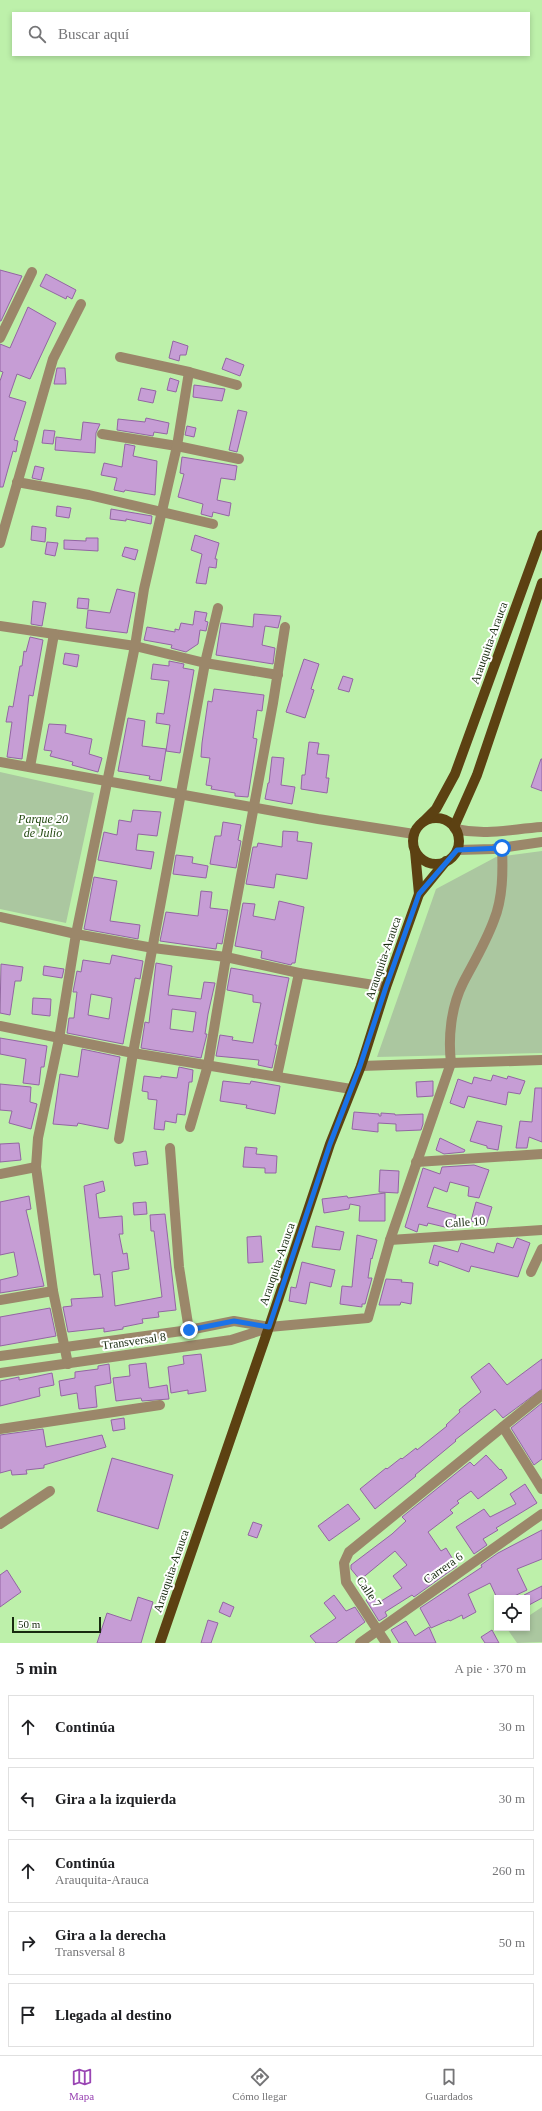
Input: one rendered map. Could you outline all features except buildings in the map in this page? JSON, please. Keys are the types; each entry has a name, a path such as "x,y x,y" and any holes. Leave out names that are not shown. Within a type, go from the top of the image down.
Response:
{"main road":[{"name":"Arauquita-Arauca","path":"424,821 436,809 455,774 542,535"},
{"path":"455,828 477,775 542,583"},
{"path":"437,818 444,819 455,828 459,843 457,850 419,894 414,849 414,834 424,821 437,818"},
{"path":"414,849 422,860 428,863 440,864 446,862"},
{"name":"Arauquita-Arauca","path":"160,1643 269,1327 330,1144 360,1066 419,894"}],"street":[{"path":"0,338 32,272"},
{"path":"0,543 53,359 81,304"},
{"path":"120,357 189,372 237,385"},
{"path":"68,1364 53,1291 36,1167 38,1138 59,1038 76,934 136,646 144,589 164,512 189,372"},
{"path":"102,434 177,446 239,459"},
{"path":"17,482 164,512 213,524"},
{"path":"119,1139 133,1053 206,663 218,608"},
{"path":"0,626 136,646 206,663 278,675"},
{"path":"190,1127 208,1065 226,957 278,675 285,627"},
{"path":"30,767 54,634"},
{"path":"0,762 253,808 414,834"},
{"path":"455,828 472,833 496,833 542,827"},
{"path":"457,850 502,848 542,842"},
{"path":"390,1240 451,1063 449,1044 453,1011 462,984 481,951 495,918 503,874 502,848"},
{"path":"0,917 76,934 153,948 226,957 299,973 386,987"},
{"path":"277,1076 299,973"},
{"path":"0,1026 133,1053 352,1088"},
{"path":"360,1066 542,1060"},
{"path":"170,1148 179,1267 189,1330"},
{"path":"416,1162 542,1154"},
{"path":"0,1174 36,1167"},
{"name":"Calle 10","path":"390,1240 542,1230"},
{"name":"Transversal 8","path":"0,1373 231,1340 269,1327 368,1318 390,1240"},
{"path":"531,1272 542,1249"},
{"path":"0,1300 53,1291"},
{"name":"Transversal 8","path":"0,1356 189,1330 234,1321 269,1327"},
{"path":"542,1395 503,1427 542,1489"},
{"path":"0,1429 160,1405"},
{"name":"Calle 7","path":"386,1643 379,1630 346,1582 344,1563 349,1552 503,1427"},
{"path":"0,1524 50,1491"},
{"name":"Carrera 6","path":"360,1643 542,1514"}],"green space":[{"name":"Parque 20 de Julio","path":"0,772 94,793 66,923 0,909"},
{"path":"542,851 542,1053 377,1057 436,889 496,857"},
{"path":"542,1607 542,1642 517,1643 509,1631 530,1631 530,1615"}],"route":[{"path":"189,1330 234,1321 269,1327 304,1226 330,1144 360,1066 419,894 457,850 502,848"}]}
